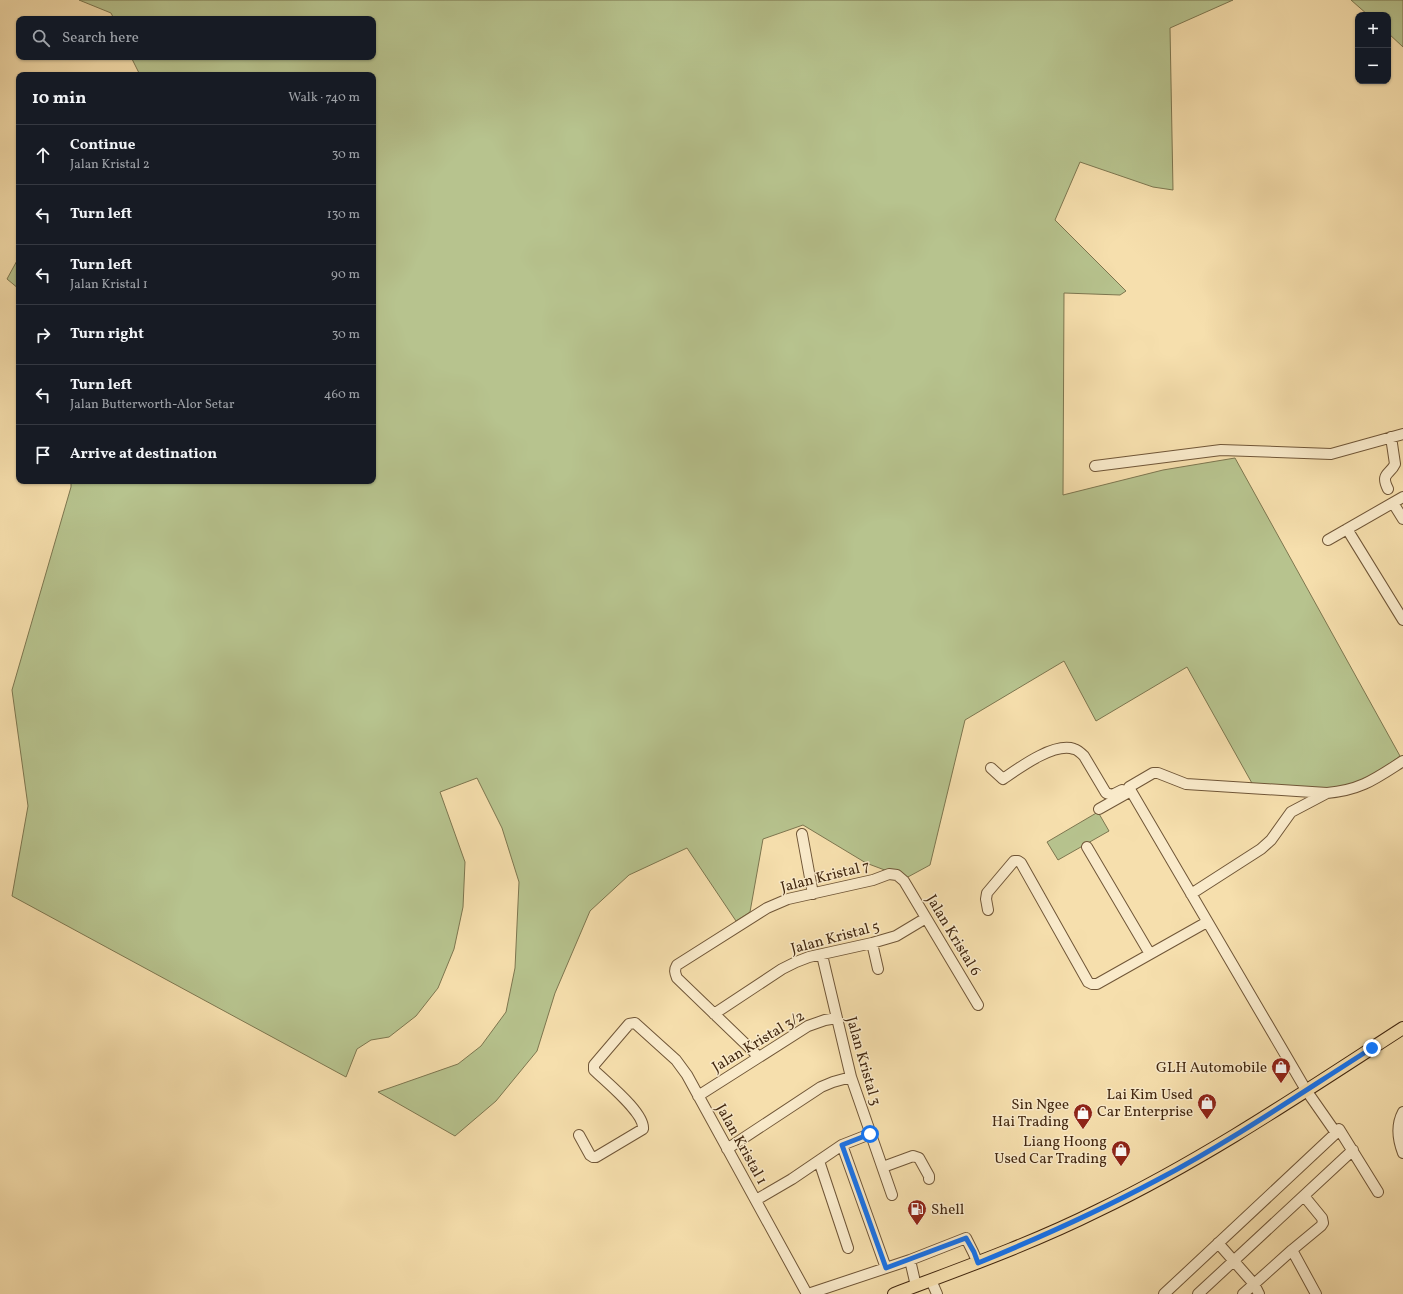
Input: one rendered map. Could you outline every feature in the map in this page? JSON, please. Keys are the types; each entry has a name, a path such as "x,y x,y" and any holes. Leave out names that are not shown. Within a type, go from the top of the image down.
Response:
{"main road":[{"path":"894,1294 978,1263 1099,1211 1218,1145 1403,1028"}],"street":[{"path":"1095,466 1221,450 1331,454 1403,434"},
{"path":"1388,489 1384,482 1384,478 1395,464 1391,437"},
{"path":"1328,540 1403,497"},
{"path":"1393,502 1403,520"},
{"path":"1347,529 1403,620"},
{"path":"991,768 1003,779 1036,757 1052,751 1074,748 1084,756 1106,793 1112,795 1130,789"},
{"path":"1099,809 1153,773 1158,773 1186,784 1327,793 1343,792 1365,785 1403,761"},
{"path":"1130,789 1306,1090 1336,1133 1164,1294"},
{"path":"1191,894 1261,849 1271,840 1291,812 1327,793"},
{"path":"802,834 813,894"},
{"path":"1087,847 1150,954"},
{"path":"988,910 986,899 989,889 1014,861 1018,861 1021,863 1088,982 1092,984 1097,984 1207,922"},
{"name":"Jalan Kristal 7","path":"714,1014 677,978 675,971 678,965 767,908 788,899 873,880 889,874 897,875 904,881"},
{"name":"Jalan Kristal 6","path":"904,881 978,1005"},
{"name":"Jalan Kristal 5","path":"714,1014 782,969 796,962 896,936 926,918"},
{"path":"872,943 878,970"},
{"name":"Jalan Kristal 3","path":"822,955 851,1077 892,1195"},
{"path":"714,1014 759,1057"},
{"name":"Jalan Kristal 3/2","path":"698,1096 808,1026 825,1020 837,1018"},
{"name":"Jalan Kristal 1","path":"579,1135 590,1155 596,1157 643,1129 643,1125 634,1108 594,1070 593,1067 610,1044 629,1024 635,1023 676,1060 687,1075 807,1294 910,1260 966,1238 978,1263"},
{"path":"727,1149 821,1087 851,1077"},
{"path":"1403,1112 1399,1119 1398,1133 1403,1153"},
{"path":"1339,1129 1378,1192"},
{"path":"756,1200 842,1145 870,1134"},
{"path":"842,1145 886,1268"},
{"path":"1198,1294 1353,1150"},
{"path":"883,1167 913,1156 917,1157 929,1176 929,1180"},
{"path":"819,1161 848,1248"},
{"path":"1243,1294 1321,1226 1322,1218 1304,1196"},
{"path":"1218,1243 1254,1284 1259,1294"},
{"path":"1292,1250 1316,1294"},
{"path":"910,1260 916,1286"},
{"path":"931,1280 937,1294"}],"green space":[{"path":"79,0 1233,0 1170,28 1173,190 1153,187 1080,162 1055,220 1126,291 1120,295 1064,293 1063,495 1163,470 1235,458 1400,756 1381,770 1362,781 1337,788 1308,789 1253,785 1187,667 1096,721 1064,661 965,720 930,865 906,878 866,863 803,825 763,839 750,912 736,921 687,848 629,875 590,911 555,993 537,1051 496,1101 455,1136 378,1092 458,1064 481,1046 506,1012 515,968 519,882 502,828 477,778 440,792 465,862 463,907 454,949 438,988 416,1016 389,1037 371,1040 357,1049 346,1077 12,896 28,806 12,690 71,484 376,484 376,72 138,72 132,60 376,60 376,16 112,16 111,13"},
{"path":"1351,0 1403,0 1403,47 1391,36 1391,12 1365,12"},
{"path":"16,262 16,286 7,279"},
{"path":"1098,812 1109,831 1058,860 1047,842"}],"place":[{"name":"GLH Automobile","path":"1281,1084"},
{"name":"Lai Kim Used Car Enterprise","path":"1207,1120"},
{"name":"Sin Ngee Hai Trading","path":"1083,1130"},
{"name":"Liang Hoong Used Car Trading","path":"1121,1167"},
{"name":"Shell","path":"917,1226"}],"route":[{"path":"870,1134 842,1145 886,1268 966,1238 978,1263 1099,1211 1157,1180 1214,1148 1372,1048"}]}
